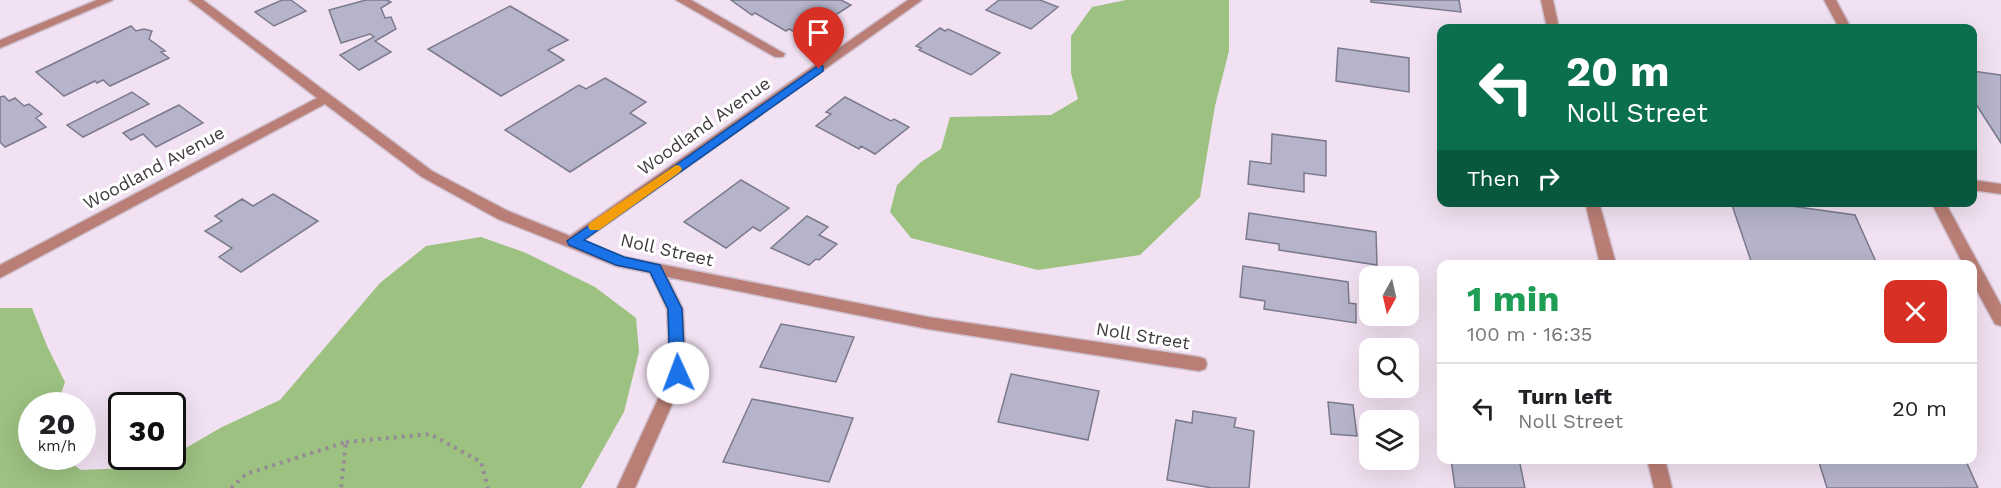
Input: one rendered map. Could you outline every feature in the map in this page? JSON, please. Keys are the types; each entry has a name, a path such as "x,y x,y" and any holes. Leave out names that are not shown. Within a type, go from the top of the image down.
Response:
{"street":[{"path":"0,44 107,0"},
{"name":"Noll Street","path":"195,0 427,174 503,215 621,262 928,323 1199,364"},
{"path":"682,0 778,54"},
{"name":"Woodland Avenue","path":"573,241 916,0"},
{"path":"1547,0 1552,24"},
{"path":"1830,0 1843,24"},
{"name":"Woodland Avenue","path":"0,272 326,98"},
{"path":"1977,186 2001,189"},
{"path":"1593,207 1607,260"},
{"path":"1941,207 1969,260"},
{"path":"627,488 678,373 675,309 655,268"},
{"path":"1977,274 2001,320"},
{"path":"1657,464 1663,488"}],"path":[{"path":"231,488 246,474 346,442 430,434 481,462 488,488"},
{"path":"341,488 346,442"}],"green space":[{"path":"1126,0 1229,0 1229,51 1215,106 1200,197 1140,255 1038,270 911,238 890,212 897,185 921,162 941,149 950,117 1051,115 1078,99 1071,73 1071,36 1092,7"},
{"path":"481,237 526,253 595,287 636,318 639,352 624,412 581,488 0,488 0,308 32,308 65,382 62,392 18,392 18,470 186,470 186,448 222,427 280,400 380,283 426,246"}],"building":[{"path":"282,0 291,0 306,11 274,26 255,12"},
{"path":"366,0 391,2 381,8 385,18 391,17 396,29 375,41 391,52 359,70 340,55 374,37 370,34 341,43 329,10"},
{"path":"731,0 841,0 851,5 806,34 800,35 789,29 786,31 755,13 752,15"},
{"path":"999,0 1040,0 1058,7 1031,29 986,10"},
{"path":"1371,0 1459,0 1461,12 1371,2"},
{"path":"510,6 568,40 548,50 564,60 501,96 428,49"},
{"path":"131,26 136,31 144,29 152,31 149,39 165,51 161,52 169,58 110,86 103,80 97,83 95,81 64,96 36,72"},
{"path":"940,28 945,31 948,29 1000,53 971,75 919,50 921,48 916,46"},
{"path":"1338,48 1409,58 1409,92 1336,81"},
{"path":"1977,72 2001,75 2001,143 1977,106"},
{"path":"605,78 646,102 630,113 646,123 570,172 505,130 579,85 586,89"},
{"path":"132,92 149,104 83,137 67,125"},
{"path":"4,96 9,101 15,98 24,106 29,104 42,114 36,118 46,127 5,147 0,142 0,97"},
{"path":"845,97 891,121 894,119 909,127 875,154 861,146 859,149 816,126 831,114 826,112"},
{"path":"179,105 203,123 156,147 143,134 131,140 123,133"},
{"path":"1272,134 1326,141 1326,176 1304,173 1304,192 1248,184 1250,161 1271,164"},
{"path":"741,180 789,208 760,231 753,227 726,248 684,222"},
{"path":"273,194 318,221 241,272 219,257 232,248 205,231 222,221 215,216 242,199 253,206"},
{"path":"1733,207 1798,207 1855,215 1875,260 1751,260"},
{"path":"1249,213 1376,232 1377,265 1279,250 1279,244 1246,239"},
{"path":"807,216 828,227 819,235 837,244 819,260 816,259 809,265 771,248"},
{"path":"1243,266 1348,282 1349,303 1356,304 1356,323 1264,309 1265,301 1240,297"},
{"path":"781,324 854,337 836,382 760,367"},
{"path":"1011,374 1099,391 1088,440 998,422"},
{"path":"752,399 853,418 829,482 723,462"},
{"path":"1328,402 1353,405 1357,436 1331,434"},
{"path":"1193,411 1236,418 1234,427 1254,431 1249,488 1212,488 1167,480 1176,420 1192,423"},
{"path":"1452,464 1520,464 1525,488 1455,488"},
{"path":"1820,464 1967,464 1978,488 1827,488"}],"slow traffic":[{"path":"594,226 676,169"}],"route":[{"path":"678,373 675,309 655,268 621,262 573,241 819,69"}]}
